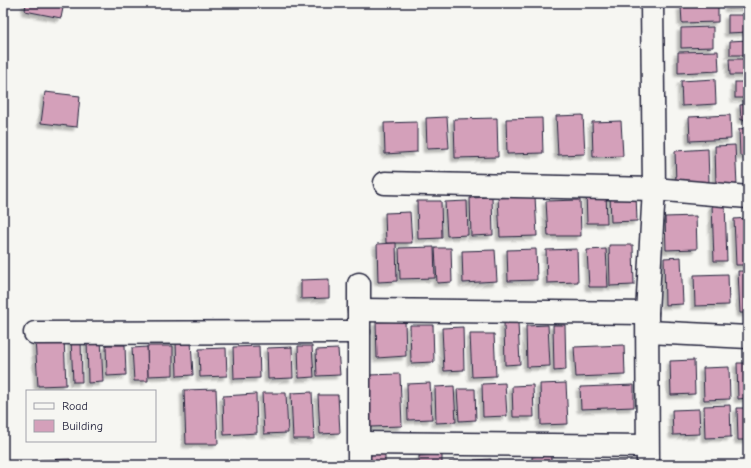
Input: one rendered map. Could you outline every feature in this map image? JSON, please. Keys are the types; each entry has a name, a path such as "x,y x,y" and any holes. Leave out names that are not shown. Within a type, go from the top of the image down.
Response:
{"street":[{"path":"360,443 647,456 648,322 654,189 652,3"},
{"path":"385,183 654,189 748,197"},
{"path":"359,284 359,465"},
{"path":"359,310 648,322 748,337"},
{"path":"36,333 359,332"}],"building":[{"path":"26,3 64,3 61,18 25,11"},
{"path":"728,3 748,3 748,7 728,8"},
{"path":"718,5 718,22 682,23 681,7"},
{"path":"728,15 748,15 748,32 728,33"},
{"path":"713,27 713,47 681,48 681,28"},
{"path":"748,40 748,55 730,55 730,41"},
{"path":"718,51 719,71 678,73 678,52"},
{"path":"729,59 748,59 748,75 730,75"},
{"path":"715,79 716,104 682,106 681,81"},
{"path":"735,82 748,82 748,98 735,98"},
{"path":"45,92 80,96 77,127 41,123"},
{"path":"748,104 748,119 741,120 740,105"},
{"path":"583,115 585,154 558,155 556,116"},
{"path":"730,115 731,139 690,141 689,117"},
{"path":"447,117 449,148 427,149 426,118"},
{"path":"497,118 498,157 455,158 454,119"},
{"path":"542,118 543,153 507,154 506,119"},
{"path":"621,121 623,156 593,157 592,122"},
{"path":"417,122 417,152 385,154 384,123"},
{"path":"748,128 748,156 740,156 739,129"},
{"path":"735,145 737,185 716,185 715,146"},
{"path":"708,149 709,182 676,183 675,151"},
{"path":"586,191 606,191 607,223 587,223"},
{"path":"636,194 637,221 611,222 610,195"},
{"path":"535,196 537,236 500,237 498,198"},
{"path":"492,197 493,235 471,236 470,198"},
{"path":"580,200 581,236 548,236 546,201"},
{"path":"417,201 441,201 442,238 418,239"},
{"path":"467,201 468,235 447,236 445,202"},
{"path":"725,203 727,261 714,261 712,204"},
{"path":"410,212 412,243 386,243 385,213"},
{"path":"696,216 697,249 666,250 665,217"},
{"path":"748,218 748,265 736,265 734,219"},
{"path":"396,243 397,281 378,282 377,244"},
{"path":"609,245 633,245 634,285 610,286"},
{"path":"434,247 435,278 400,279 399,248"},
{"path":"435,248 451,248 452,282 437,283"},
{"path":"536,249 537,280 508,281 507,250"},
{"path":"577,249 578,282 547,283 546,250"},
{"path":"606,249 608,287 589,287 587,250"},
{"path":"495,250 497,281 463,283 462,251"},
{"path":"681,257 683,304 665,305 664,258"},
{"path":"738,271 748,271 748,313 740,313"},
{"path":"728,274 729,305 695,306 694,275"},
{"path":"329,279 329,298 301,299 301,280"},
{"path":"405,321 406,356 377,358 376,322"},
{"path":"504,323 518,323 520,364 505,365"},
{"path":"410,325 433,325 434,362 411,363"},
{"path":"548,325 550,366 527,367 526,326"},
{"path":"553,325 565,325 566,370 554,371"},
{"path":"463,327 464,370 444,371 442,328"},
{"path":"470,334 494,334 496,376 472,377"},
{"path":"64,338 66,385 38,386 35,339"},
{"path":"87,338 101,338 103,382 88,383"},
{"path":"71,340 81,340 82,382 73,382"},
{"path":"191,341 193,375 177,376 176,342"},
{"path":"106,345 125,345 126,375 107,376"},
{"path":"624,345 625,375 576,377 574,347"},
{"path":"147,346 173,346 173,375 148,376"},
{"path":"259,346 260,378 234,379 233,347"},
{"path":"298,346 312,346 314,377 299,378"},
{"path":"147,347 148,381 134,381 132,348"},
{"path":"292,347 293,378 268,379 267,348"},
{"path":"226,348 227,376 200,377 199,349"},
{"path":"338,349 340,375 317,376 316,350"},
{"path":"694,360 695,394 671,395 670,361"},
{"path":"737,363 748,363 748,398 738,399"},
{"path":"729,367 730,399 704,400 703,368"},
{"path":"400,374 402,426 370,427 368,375"},
{"path":"430,383 432,419 408,420 407,384"},
{"path":"505,383 507,416 483,417 482,384"},
{"path":"566,383 568,424 541,425 540,384"},
{"path":"533,385 534,417 513,417 512,386"},
{"path":"634,385 634,407 581,409 580,387"},
{"path":"454,386 456,422 436,423 435,387"},
{"path":"216,389 218,444 186,444 184,390"},
{"path":"457,389 475,389 476,420 459,421"},
{"path":"312,392 314,439 293,439 291,393"},
{"path":"262,393 286,393 288,433 264,434"},
{"path":"256,394 257,433 224,435 223,396"},
{"path":"318,395 338,395 340,433 320,434"},
{"path":"730,405 731,437 705,438 704,406"},
{"path":"737,408 748,408 748,440 738,440"},
{"path":"699,409 700,434 673,435 672,410"},
{"path":"385,452 385,465 370,465 370,453"},
{"path":"442,455 442,465 419,465 419,456"},
{"path":"551,455 551,465 532,465 532,457"},
{"path":"70,459 71,465 40,465 40,460"},
{"path":"491,459 491,465 475,465 474,460"},
{"path":"467,461 467,465 449,465 449,462"},
{"path":"526,461 527,465 498,465 498,462"},
{"path":"625,462 625,465 592,465 592,463"},
{"path":"562,463 586,463 587,465 562,465"}]}
